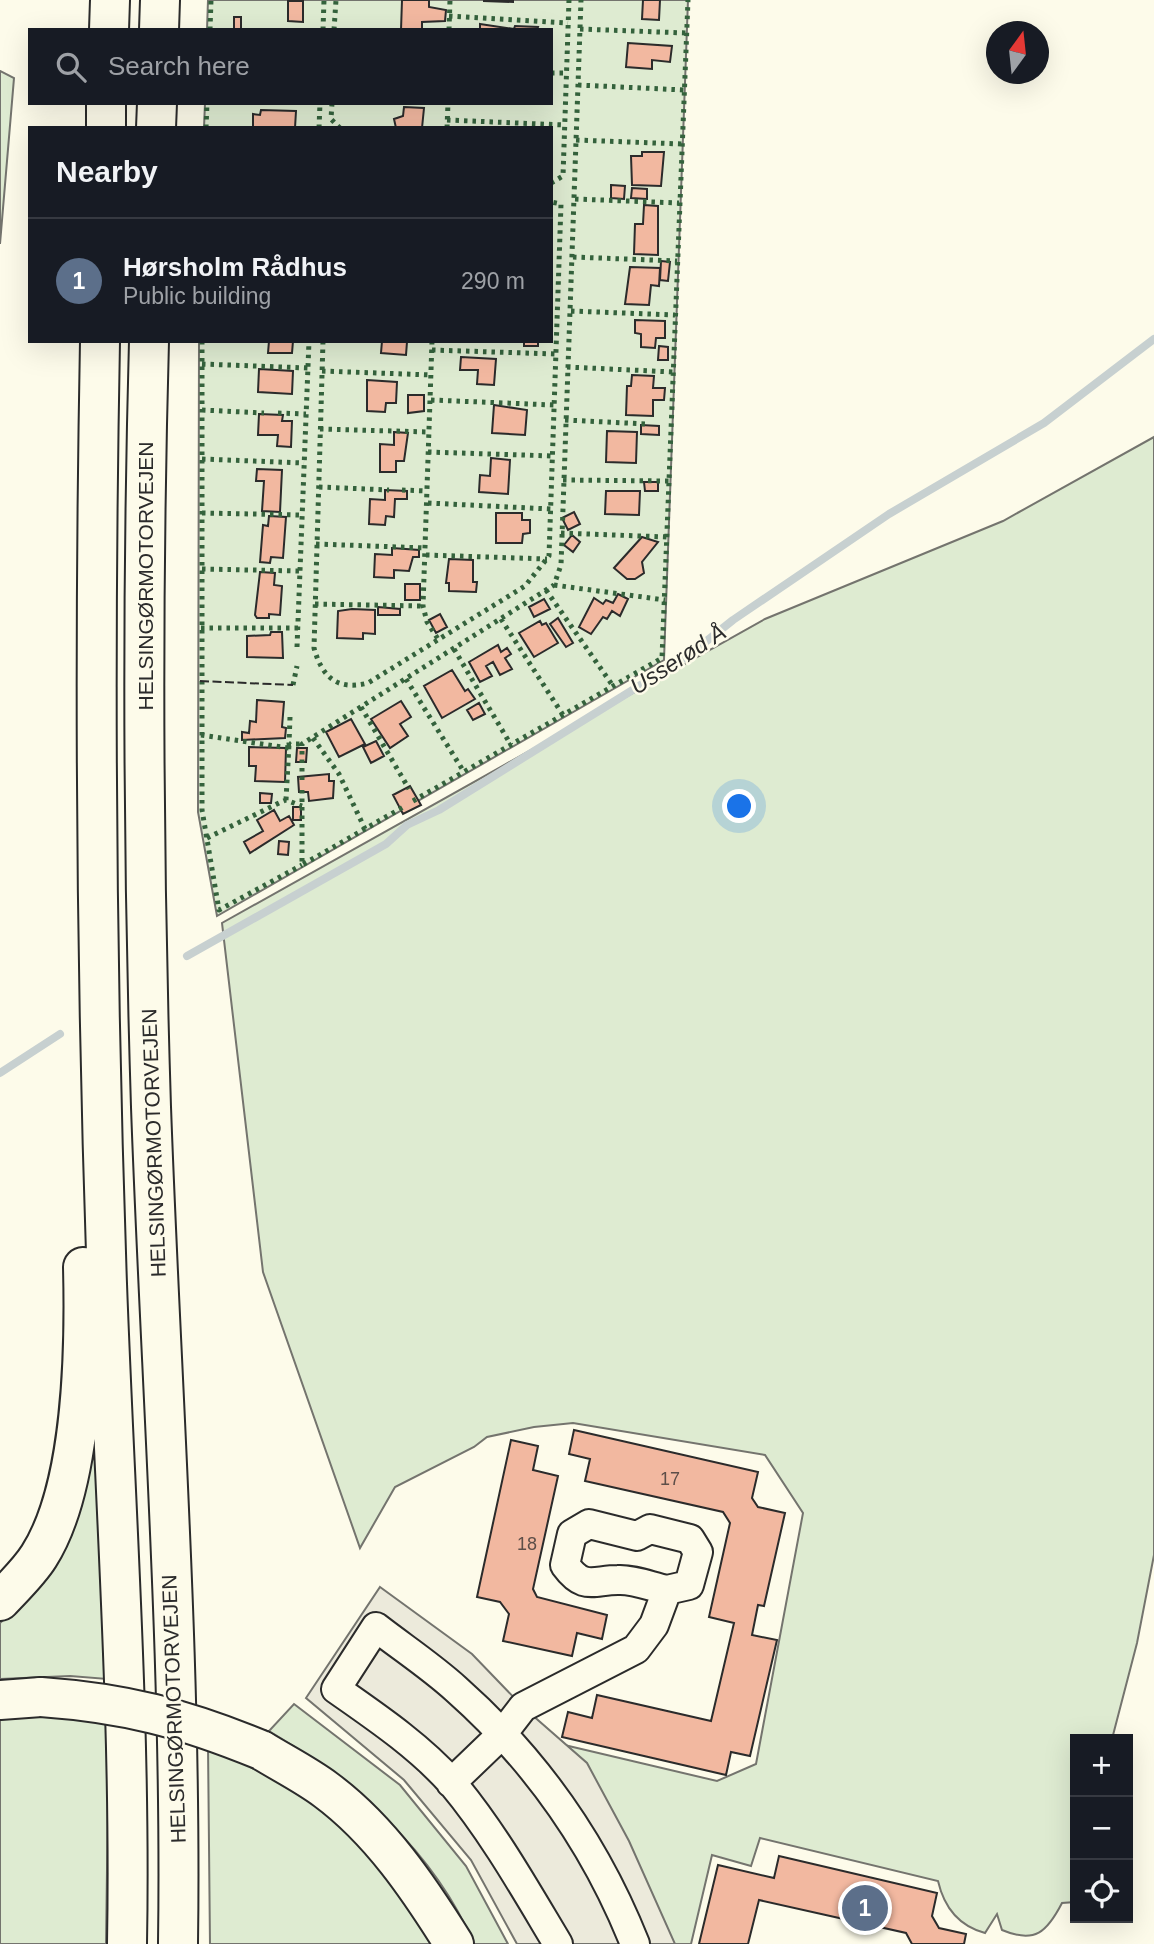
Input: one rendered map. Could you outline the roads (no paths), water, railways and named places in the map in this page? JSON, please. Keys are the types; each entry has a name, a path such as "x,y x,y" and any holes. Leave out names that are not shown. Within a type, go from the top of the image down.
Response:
{"highway":[{"path":"109,28 110,0"},
{"path":"159,28 160,0"},
{"path":"106,105 106,126"},
{"path":"156,126 157,105"},
{"path":"100,343 95,816 107,1282 124,1682 127,1944"},
{"name":"HELSINGØRMOTORVEJEN","path":"149,343 145,486 145,785 151,1090 174,1681 178,1944"},
{"path":"0,1601 43,1549 73,1459 79,1403 83,1274 78,985 95,816"},
{"path":"0,1700 41,1698 96,1701 147,1710 204,1727 261,1751 327,1790 377,1837 418,1887 454,1944"},
{"path":"179,1891 186,1944"}],"street":[{"path":"451,1783 503,1733 523,1707 636,1649 654,1625 667,1590"},
{"path":"558,1944 513,1867 451,1783 393,1729 336,1689 376,1628 455,1687 503,1733 570,1818 615,1895 635,1944"}],"waterway":[{"name":"Usserød Å","path":"187,956 386,844 407,825 439,810 689,655 733,620 889,514 1044,423 1154,339"},
{"name":"Usserød Å","path":"0,1073 60,1034"}],"place":[{"name":"Hørsholm Rådhus","path":"865,1908"}]}
